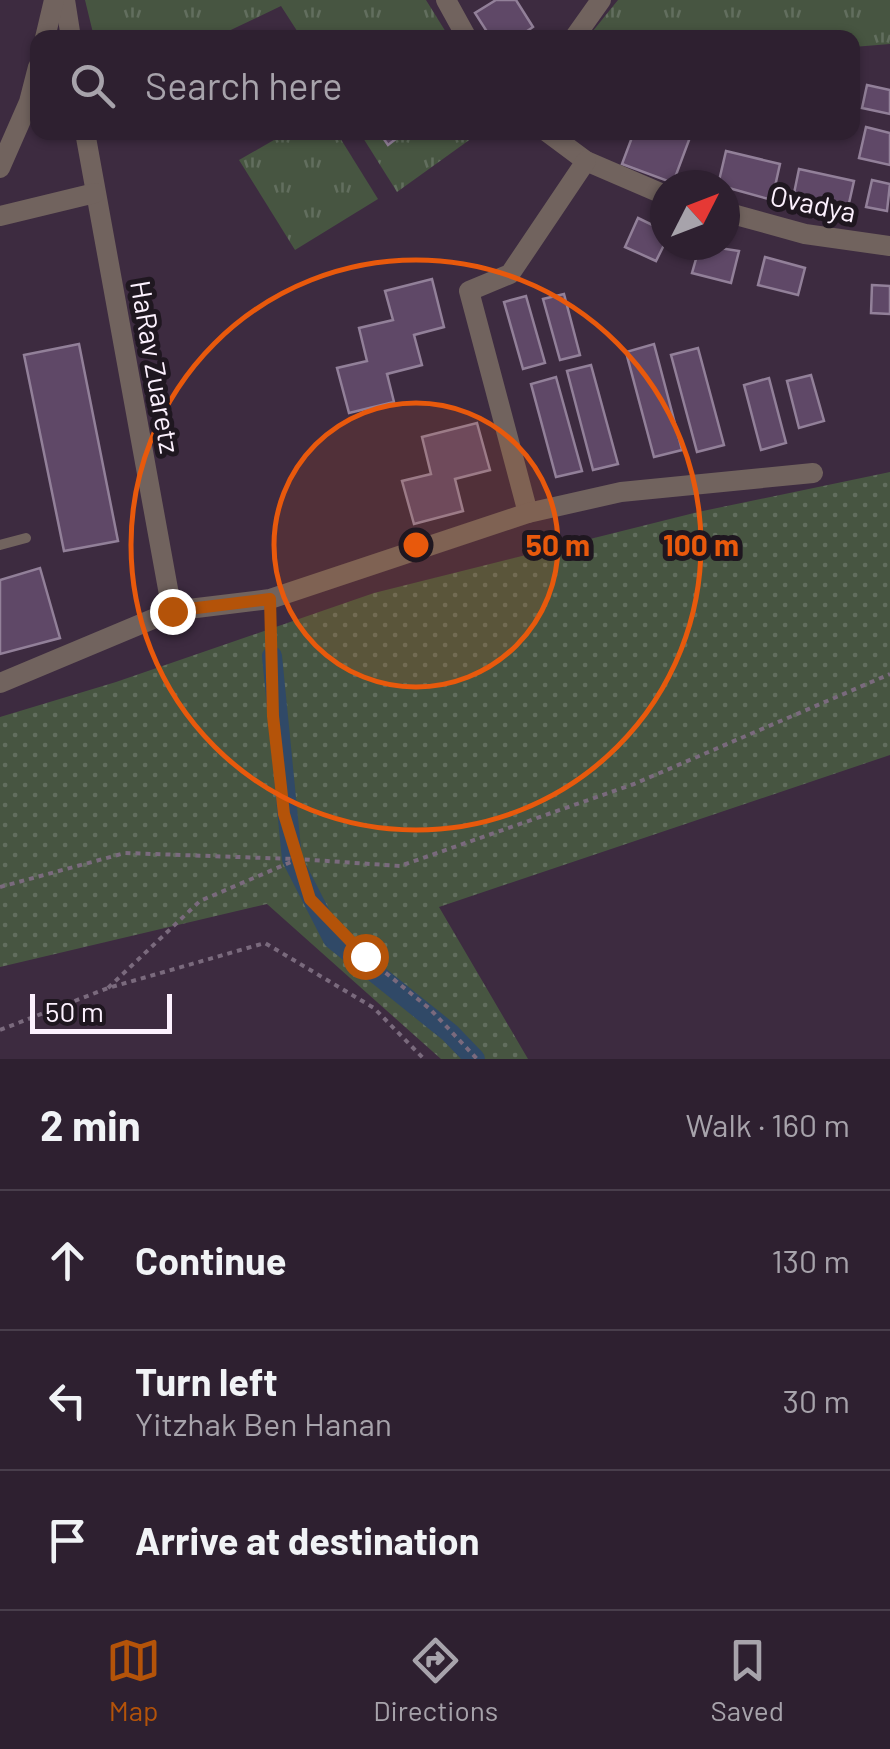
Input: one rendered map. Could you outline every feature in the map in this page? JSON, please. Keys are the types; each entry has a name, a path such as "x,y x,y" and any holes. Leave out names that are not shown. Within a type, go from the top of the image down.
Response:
{"street":[{"path":"47,30 54,0"},
{"path":"65,0 70,30"},
{"path":"446,0 463,30"},
{"path":"580,30 601,0"},
{"path":"0,168 30,95"},
{"name":"HaRav Zuaretz","path":"87,140 172,611"},
{"path":"558,140 586,161 650,189"},
{"path":"528,512 469,291 510,274 586,161"},
{"path":"0,216 95,193"},
{"name":"Ovadya","path":"740,216 806,234 890,246"},
{"path":"0,683 172,611 270,599 528,512 620,492 813,473"}],"lane":[{"path":"0,545 26,538"}],"path":[{"path":"270,599 273,716 284,814 310,899 365,956 430,1009 477,1059"},
{"path":"0,887 124,854 400,866 634,784 890,674"},
{"path":"108,988 200,901 298,860"},
{"path":"0,1030 108,988 264,943 374,1008 424,1059"}],"green space":[{"path":"85,0 426,0 445,30 296,30 281,6 231,30 92,30"},
{"path":"618,0 890,0 890,44 860,46 860,30 594,30"},
{"path":"274,140 341,140 378,199 295,250 239,160"},
{"path":"364,140 469,140 397,192"},
{"path":"890,472 890,755 439,907 528,1059 441,1059 267,904 0,967 0,717 116,682 374,593 698,512"}],"building":[{"path":"496,0 516,0 533,27 486,30 475,13"},
{"path":"867,85 890,90 890,114 862,108"},
{"path":"866,127 890,133 890,165 859,158"},
{"path":"631,140 689,140 678,170 650,170 650,174 622,164"},
{"path":"726,151 780,164 772,200 740,191 740,170 722,170"},
{"path":"799,169 854,181 845,221 791,208"},
{"path":"872,180 890,184 887,211 866,207"},
{"path":"638,218 650,224 650,258 625,247"},
{"path":"765,257 805,268 798,295 758,285"},
{"path":"696,260 737,260 731,283 692,273"},
{"path":"432,279 444,327 414,335 422,365 387,374 394,402 349,413 337,368 367,361 359,328 393,320 385,291"},
{"path":"872,285 890,286 890,314 871,313"},
{"path":"564,294 580,355 560,360 543,299"},
{"path":"526,296 545,363 523,369 504,302"},
{"path":"79,344 118,541 64,551 24,355"},
{"path":"654,344 682,450 654,457 626,352"},
{"path":"698,348 724,445 697,452 671,355"},
{"path":"591,365 618,464 593,470 567,371"},
{"path":"811,375 824,421 799,428 787,381"},
{"path":"556,377 582,471 556,477 531,384"},
{"path":"769,378 786,443 761,450 744,385"},
{"path":"477,423 490,470 455,479 463,511 414,524 402,481 431,474 422,437"},
{"path":"40,568 60,638 0,654 0,580"}],"waterway":[{"path":"272,656 292,859 333,939 450,1033 475,1059"}],"route":[{"path":"172,611 270,599 273,716 284,814 310,899 365,956"}]}
